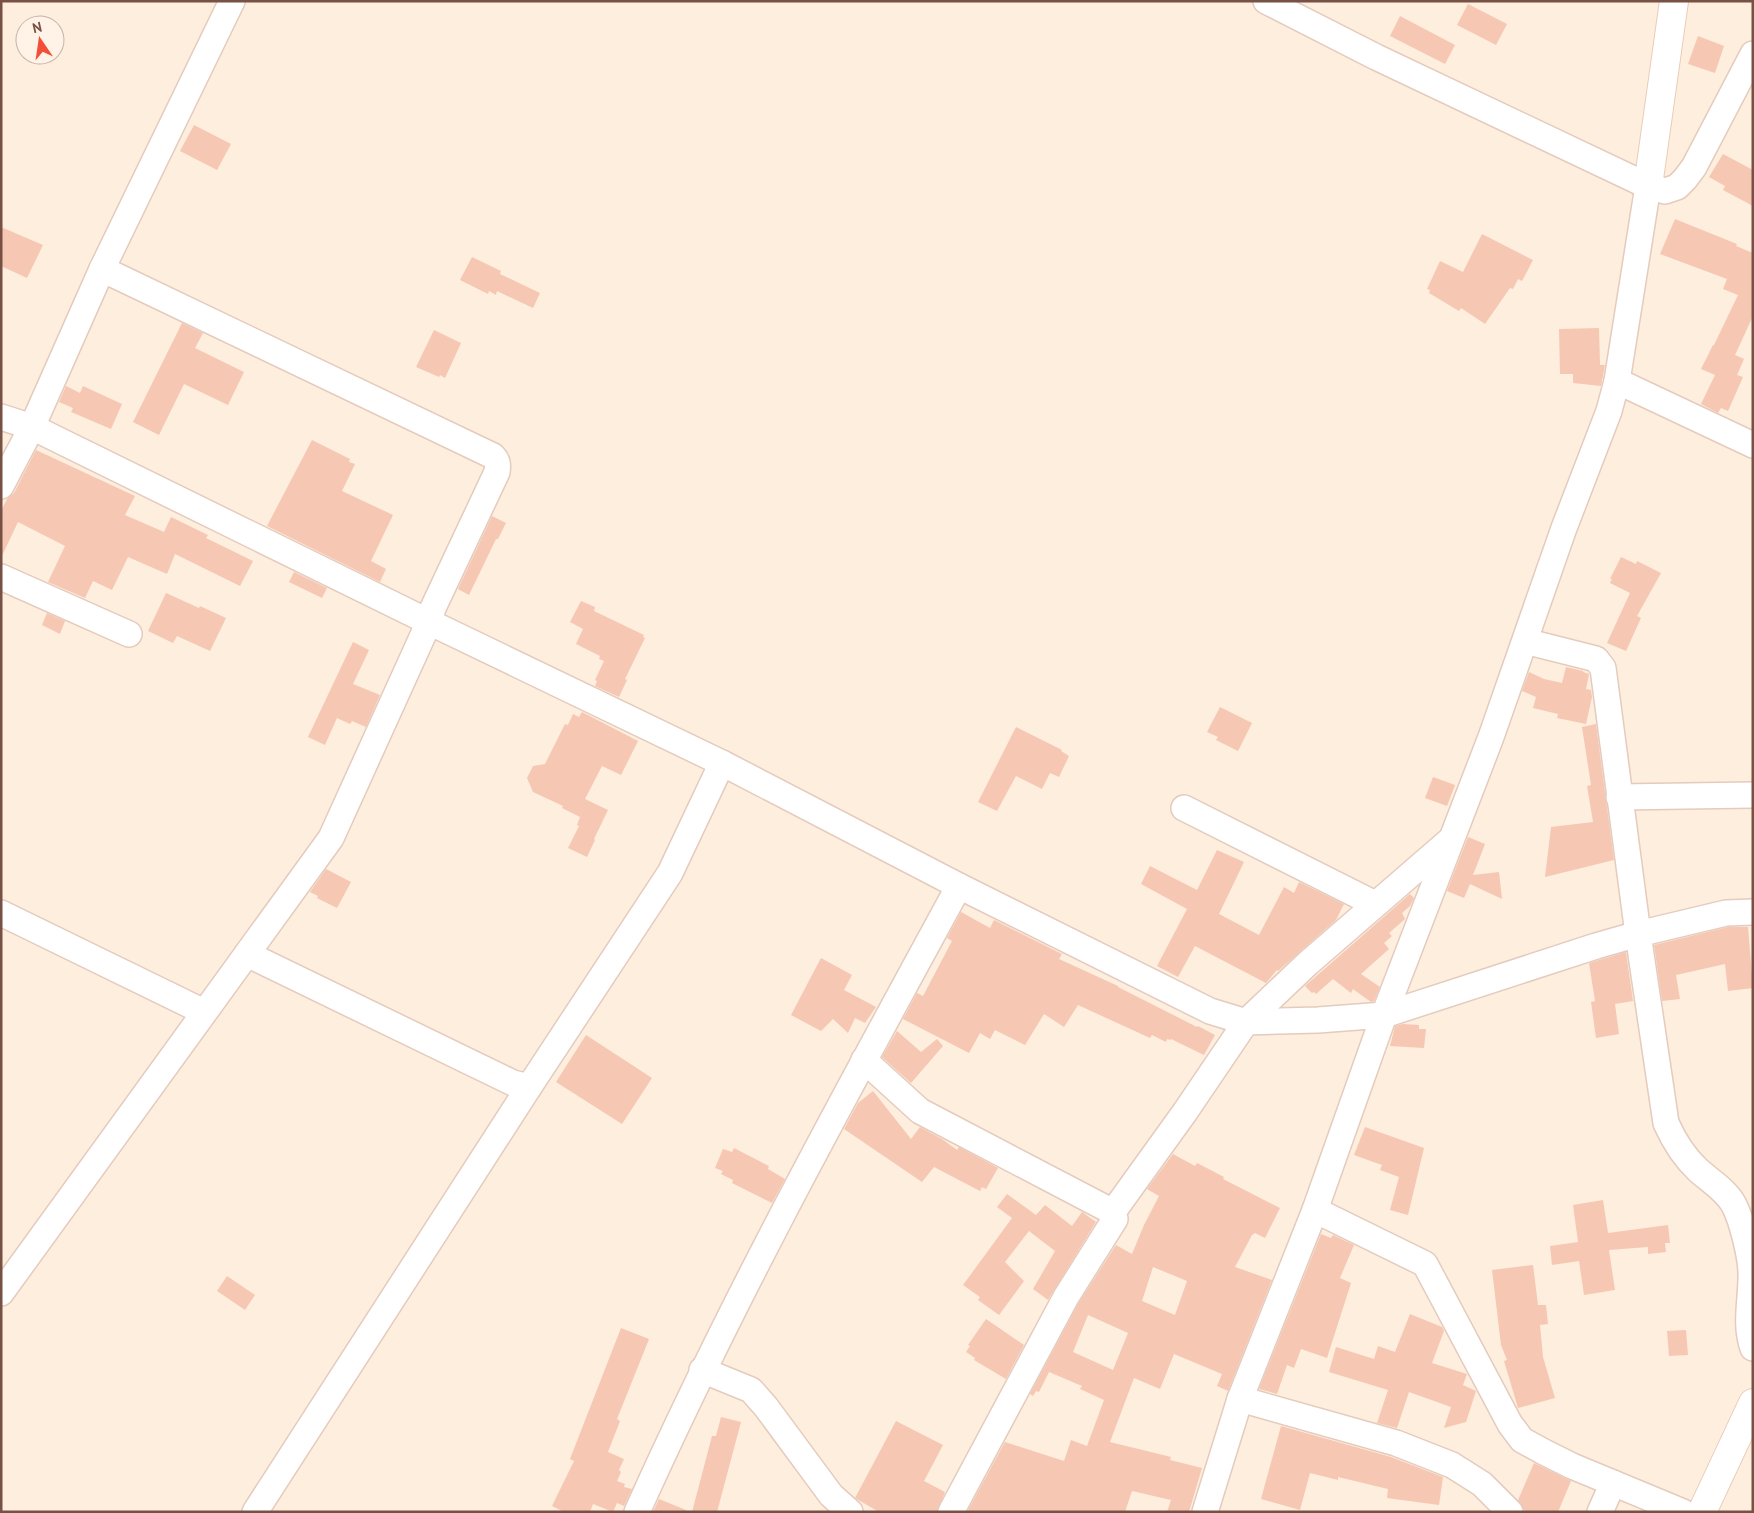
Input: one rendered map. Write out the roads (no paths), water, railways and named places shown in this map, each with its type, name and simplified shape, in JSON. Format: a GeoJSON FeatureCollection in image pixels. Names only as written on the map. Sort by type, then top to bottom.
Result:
{"type":"FeatureCollection","features":[{"type":"Feature","properties":{"kind":"street"},"geometry":{"type":"LineString","coordinates":[[1,486],[32,427],[102,269],[232,1]]}},
{"type":"Feature","properties":{"kind":"street"},"geometry":{"type":"LineString","coordinates":[[1266,1],[1376,57],[1648,186],[1665,191],[1677,187],[1694,167],[1753,54]]}},
{"type":"Feature","properties":{"kind":"street"},"geometry":{"type":"LineString","coordinates":[[1205,1512],[1240,1399],[1315,1210],[1384,1015],[1491,737],[1564,528],[1610,412],[1617,381],[1648,186],[1674,1]]}},
{"type":"Feature","properties":{"kind":"street"},"geometry":{"type":"LineString","coordinates":[[1,1293],[331,838],[429,622],[433,608],[497,472],[498,465],[497,460],[493,456],[102,269]]}},
{"type":"Feature","properties":{"kind":"street"},"geometry":{"type":"LineString","coordinates":[[1617,381],[1753,445]]}},
{"type":"Feature","properties":{"kind":"street"},"geometry":{"type":"LineString","coordinates":[[1,417],[32,427],[429,622],[722,763],[959,886],[1210,1011],[1246,1022],[1318,1020],[1384,1015],[1638,934],[1726,913],[1753,912]]}},
{"type":"Feature","properties":{"kind":"street"},"geometry":{"type":"LineString","coordinates":[[1,577],[129,634]]}},
{"type":"Feature","properties":{"kind":"street"},"geometry":{"type":"LineString","coordinates":[[1525,641],[1596,659],[1603,668],[1619,797],[1666,1123],[1675,1144],[1696,1169],[1720,1189],[1734,1204],[1746,1239],[1751,1270],[1748,1335],[1753,1348]]}},
{"type":"Feature","properties":{"kind":"street"},"geometry":{"type":"LineString","coordinates":[[254,1512],[670,873],[722,763]]}},
{"type":"Feature","properties":{"kind":"street"},"geometry":{"type":"LineString","coordinates":[[1619,797],[1753,795]]}},
{"type":"Feature","properties":{"kind":"street"},"geometry":{"type":"LineString","coordinates":[[1184,808],[1375,904]]}},
{"type":"Feature","properties":{"kind":"street"},"geometry":{"type":"LineString","coordinates":[[1113,1212],[1185,1112],[1246,1022],[1307,964],[1451,839]]}},
{"type":"Feature","properties":{"kind":"street"},"geometry":{"type":"LineString","coordinates":[[637,1512],[702,1370],[864,1060],[959,886]]}},
{"type":"Feature","properties":{"kind":"street"},"geometry":{"type":"LineString","coordinates":[[1,913],[204,1012]]}},
{"type":"Feature","properties":{"kind":"street"},"geometry":{"type":"LineString","coordinates":[[247,954],[513,1083],[529,1087]]}},
{"type":"Feature","properties":{"kind":"street"},"geometry":{"type":"LineString","coordinates":[[864,1060],[920,1111],[1113,1212],[1115,1219],[1066,1297],[951,1512]]}},
{"type":"Feature","properties":{"kind":"street"},"geometry":{"type":"LineString","coordinates":[[1315,1210],[1425,1264],[1510,1424],[1522,1440],[1572,1466],[1683,1512]]}},
{"type":"Feature","properties":{"kind":"street"},"geometry":{"type":"LineString","coordinates":[[702,1370],[750,1390],[766,1407],[831,1495],[850,1512]]}},
{"type":"Feature","properties":{"kind":"street"},"geometry":{"type":"LineString","coordinates":[[1240,1399],[1396,1443],[1452,1465],[1482,1484],[1510,1512]]}},
{"type":"Feature","properties":{"kind":"street"},"geometry":{"type":"LineString","coordinates":[[1702,1512],[1753,1403]]}},
{"type":"Feature","properties":{"kind":"street"},"geometry":{"type":"LineString","coordinates":[[1600,1512],[1612,1483]]}}]}
